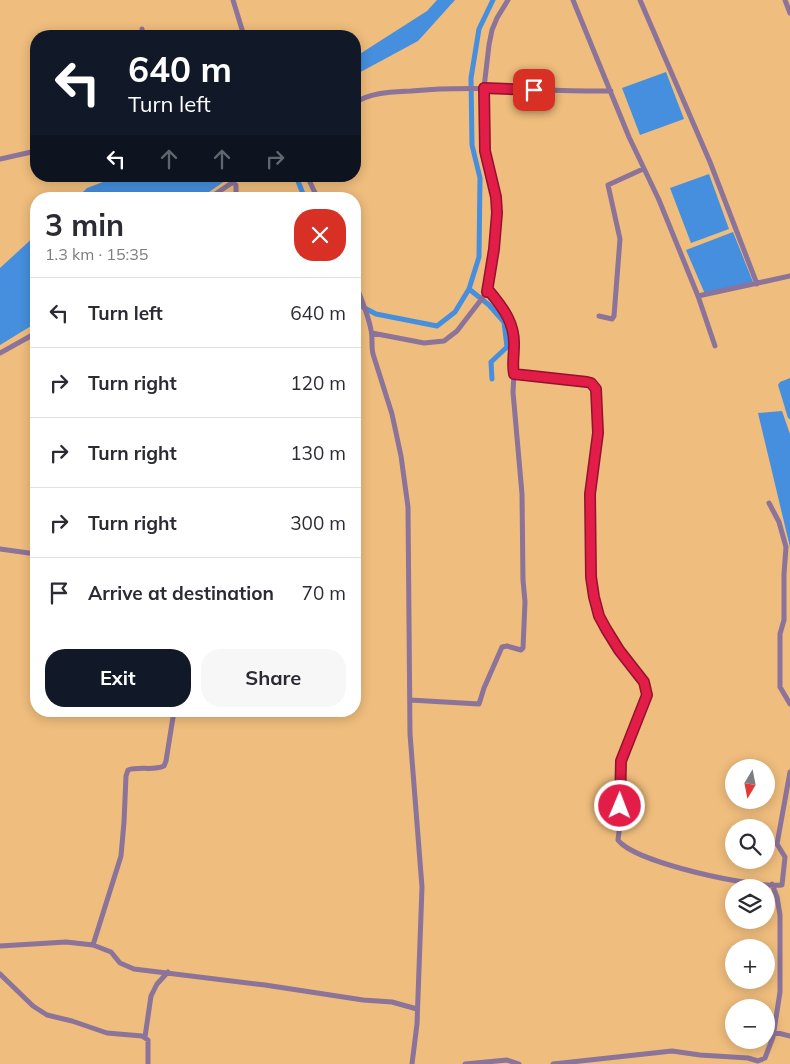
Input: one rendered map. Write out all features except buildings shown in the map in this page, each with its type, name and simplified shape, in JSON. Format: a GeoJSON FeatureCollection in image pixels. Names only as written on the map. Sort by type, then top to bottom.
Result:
{"type":"FeatureCollection","features":[{"type":"Feature","properties":{"kind":"street"},"geometry":{"type":"LineString","coordinates":[[233,0],[242,30]]}},
{"type":"Feature","properties":{"kind":"street"},"geometry":{"type":"LineString","coordinates":[[372,333],[424,343],[444,341],[457,331],[487,292],[494,249],[497,213],[496,197],[485,151],[483,88],[492,30],[508,0]]}},
{"type":"Feature","properties":{"kind":"street"},"geometry":{"type":"LineString","coordinates":[[573,0],[698,296],[715,346]]}},
{"type":"Feature","properties":{"kind":"street"},"geometry":{"type":"LineString","coordinates":[[640,0],[710,162],[756,284]]}},
{"type":"Feature","properties":{"kind":"street"},"geometry":{"type":"LineString","coordinates":[[785,0],[790,13]]}},
{"type":"Feature","properties":{"kind":"street"},"geometry":{"type":"LineString","coordinates":[[361,100],[391,92],[465,88],[611,90]]}},
{"type":"Feature","properties":{"kind":"street"},"geometry":{"type":"LineString","coordinates":[[0,159],[30,152]]}},
{"type":"Feature","properties":{"kind":"street"},"geometry":{"type":"LineString","coordinates":[[599,316],[612,319],[614,316],[620,239],[608,185],[644,169]]}},
{"type":"Feature","properties":{"kind":"street"},"geometry":{"type":"LineString","coordinates":[[218,192],[233,182]]}},
{"type":"Feature","properties":{"kind":"street"},"geometry":{"type":"LineString","coordinates":[[698,296],[790,276]]}},
{"type":"Feature","properties":{"kind":"street"},"geometry":{"type":"LineString","coordinates":[[410,700],[479,704],[502,647],[507,646],[521,650],[523,648],[525,602],[522,494],[513,392],[514,332],[510,320],[496,299],[490,292],[487,292]]}},
{"type":"Feature","properties":{"kind":"street"},"geometry":{"type":"LineString","coordinates":[[361,298],[372,333],[371,346],[373,354],[388,398],[398,440],[408,507],[411,756],[422,887],[417,1024],[412,1064]]}},
{"type":"Feature","properties":{"kind":"street"},"geometry":{"type":"LineString","coordinates":[[0,353],[30,336]]}},
{"type":"Feature","properties":{"kind":"street"},"geometry":{"type":"LineString","coordinates":[[514,374],[587,382],[591,383],[596,389],[598,433],[591,487],[591,577],[599,616],[619,650],[644,682],[647,695],[621,761],[621,816],[618,840],[621,844],[636,852],[682,869],[727,879]]}},
{"type":"Feature","properties":{"kind":"street"},"geometry":{"type":"LineString","coordinates":[[769,503],[779,522],[786,547],[784,620],[780,634],[780,687],[790,704]]}},
{"type":"Feature","properties":{"kind":"street"},"geometry":{"type":"LineString","coordinates":[[0,549],[30,553]]}},
{"type":"Feature","properties":{"kind":"street"},"geometry":{"type":"LineString","coordinates":[[93,945],[121,856],[126,776],[128,770],[134,768],[160,768],[164,766],[173,717]]}},
{"type":"Feature","properties":{"kind":"street"},"geometry":{"type":"LineString","coordinates":[[775,884],[782,885],[784,857],[777,844],[790,772]]}},
{"type":"Feature","properties":{"kind":"street"},"geometry":{"type":"LineString","coordinates":[[775,894],[778,903],[781,946],[780,992],[775,1025]]}},
{"type":"Feature","properties":{"kind":"street"},"geometry":{"type":"LineString","coordinates":[[0,946],[66,942],[93,945],[111,952],[120,963],[134,969],[168,972],[363,1000],[392,1002],[417,1009]]}},
{"type":"Feature","properties":{"kind":"street"},"geometry":{"type":"LineString","coordinates":[[148,1064],[148,1040],[145,1037],[151,996],[157,984],[168,972]]}},
{"type":"Feature","properties":{"kind":"street"},"geometry":{"type":"LineString","coordinates":[[0,974],[33,1006],[47,1015],[107,1033],[135,1034],[145,1037]]}},
{"type":"Feature","properties":{"kind":"street"},"geometry":{"type":"LineString","coordinates":[[775,1032],[790,1036]]}},
{"type":"Feature","properties":{"kind":"street"},"geometry":{"type":"LineString","coordinates":[[553,1064],[672,1051],[753,1062],[765,1058],[768,1049]]}},
{"type":"Feature","properties":{"kind":"street"},"geometry":{"type":"LineString","coordinates":[[465,1064],[507,1060],[519,1064]]}},
{"type":"Feature","properties":{"kind":"water"},"geometry":{"type":"Polygon","coordinates":[[[437,0],[455,0],[418,41],[361,72],[361,53],[427,11],[437,0]]]}},
{"type":"Feature","properties":{"kind":"water"},"geometry":{"type":"Polygon","coordinates":[[[666,72],[684,119],[640,135],[622,88],[666,72]]]}},
{"type":"Feature","properties":{"kind":"water"},"geometry":{"type":"Polygon","coordinates":[[[709,174],[729,229],[691,243],[670,188],[709,174]]]}},
{"type":"Feature","properties":{"kind":"water"},"geometry":{"type":"Polygon","coordinates":[[[103,182],[223,182],[209,192],[83,192],[87,188],[103,182]]]}},
{"type":"Feature","properties":{"kind":"water"},"geometry":{"type":"Polygon","coordinates":[[[733,232],[753,282],[705,294],[686,250],[733,232]]]}},
{"type":"Feature","properties":{"kind":"water"},"geometry":{"type":"Polygon","coordinates":[[[30,240],[30,327],[0,345],[0,268],[30,240]]]}},
{"type":"Feature","properties":{"kind":"water"},"geometry":{"type":"Polygon","coordinates":[[[790,378],[790,419],[788,418],[778,385],[780,382],[790,378]]]}},
{"type":"Feature","properties":{"kind":"water"},"geometry":{"type":"Polygon","coordinates":[[[782,411],[790,434],[790,547],[758,413],[782,411]]]}},
{"type":"Feature","properties":{"kind":"waterway"},"geometry":{"type":"LineString","coordinates":[[361,306],[376,314],[437,326],[455,312],[469,289],[479,257],[480,178],[472,145],[471,78],[479,29],[493,0]]}},
{"type":"Feature","properties":{"kind":"waterway"},"geometry":{"type":"LineString","coordinates":[[298,182],[302,192]]}},
{"type":"Feature","properties":{"kind":"waterway"},"geometry":{"type":"LineString","coordinates":[[469,289],[489,305],[504,322],[507,347],[491,362],[492,379]]}},
{"type":"Feature","properties":{"kind":"route"},"geometry":{"type":"LineString","coordinates":[[534,90],[484,88],[485,151],[496,197],[497,213],[494,249],[487,292],[490,292],[502,306],[514,332],[514,374],[518,376],[587,382],[591,383],[596,389],[598,433],[590,494],[590,564],[594,597],[599,616],[606,629],[619,650],[638,673],[647,689],[647,695],[621,761],[620,806]]}}]}
